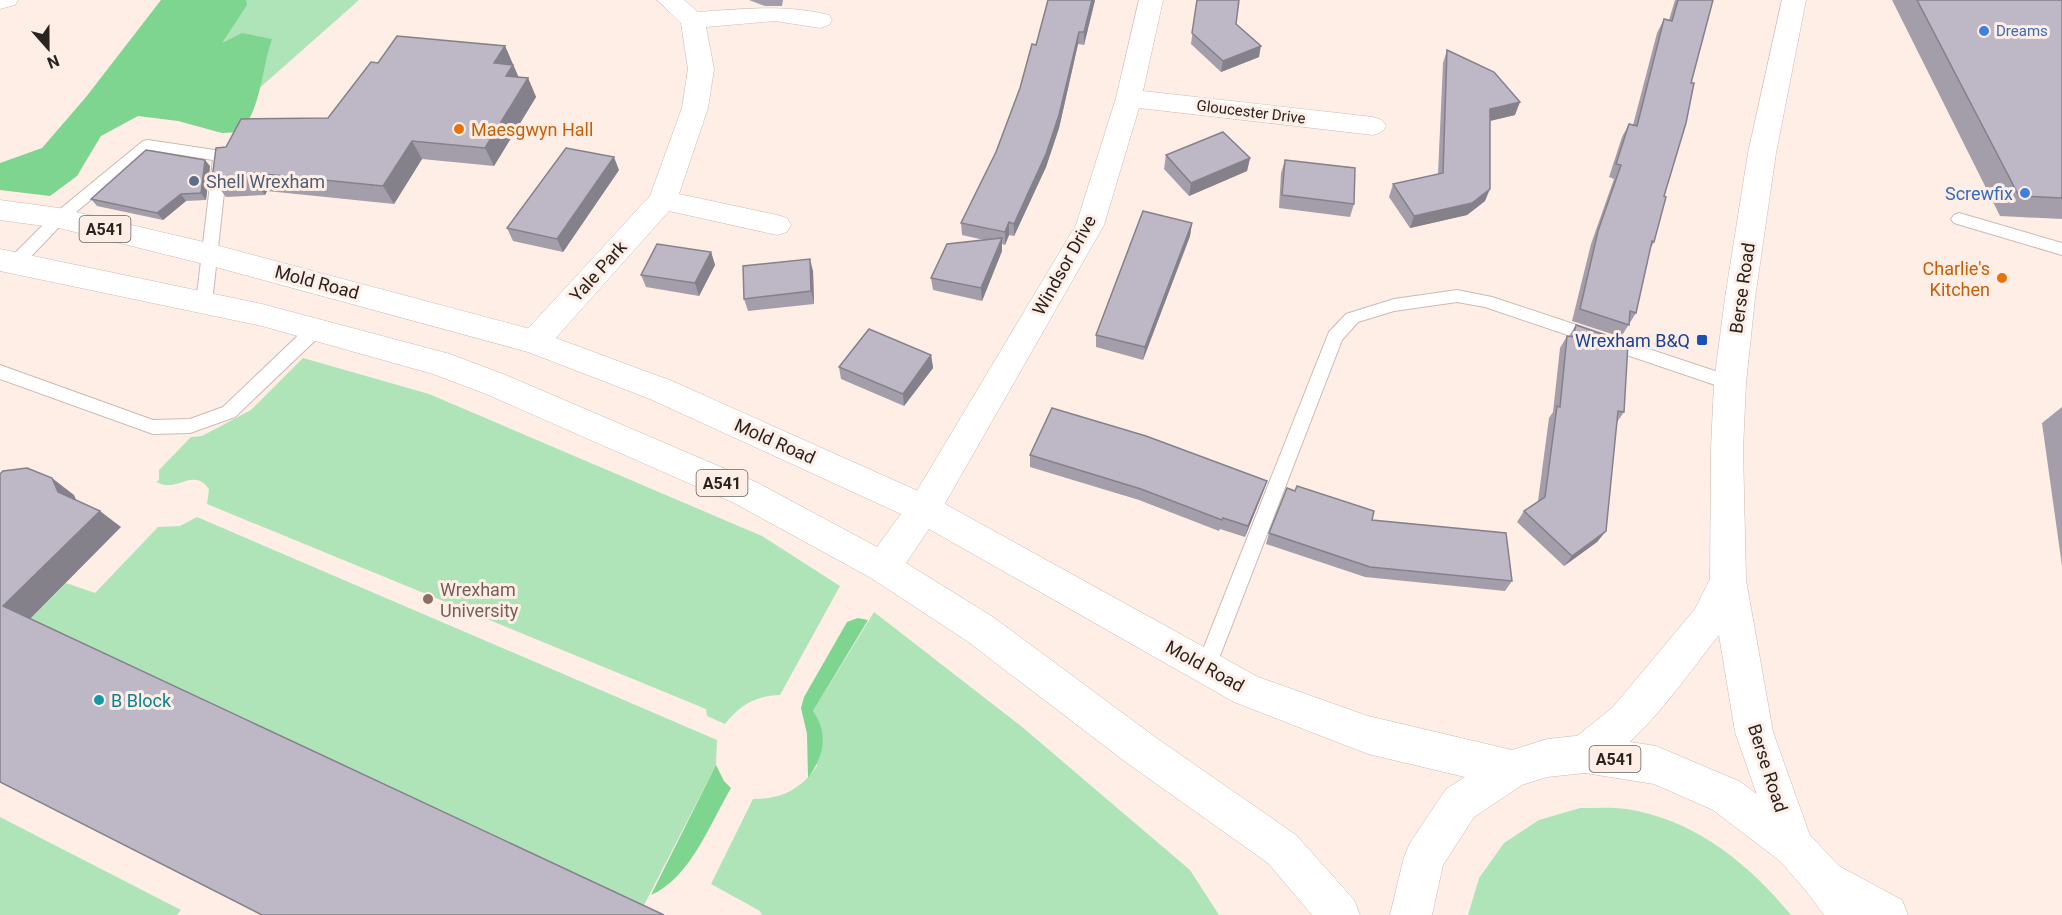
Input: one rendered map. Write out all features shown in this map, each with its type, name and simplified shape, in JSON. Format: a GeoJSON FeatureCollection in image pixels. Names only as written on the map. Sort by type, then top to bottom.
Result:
{"type":"FeatureCollection","features":[{"type":"Feature","properties":{"kind":"main road"},"geometry":{"type":"LineString","coordinates":[[0,2],[6,0]]}},
{"type":"Feature","properties":{"kind":"main road"},"geometry":{"type":"LineString","coordinates":[[669,0],[693,20],[775,14],[820,20]]}},
{"type":"Feature","properties":{"kind":"main road","name":"Windsor Drive"},"geometry":{"type":"LineString","coordinates":[[883,567],[924,509],[1090,225],[1129,98],[1151,0]]}},
{"type":"Feature","properties":{"kind":"main road","name":"Berse Road"},"geometry":{"type":"LineString","coordinates":[[1794,0],[1762,153],[1740,298],[1730,383],[1727,449],[1728,580],[1754,732],[1794,847]]}},
{"type":"Feature","properties":{"kind":"main road","name":"Yale Park"},"geometry":{"type":"LineString","coordinates":[[497,385],[663,200],[697,98],[701,69],[693,20]]}},
{"type":"Feature","properties":{"kind":"main road","name":"Gloucester Drive"},"geometry":{"type":"LineString","coordinates":[[1129,98],[1373,126]]}},
{"type":"Feature","properties":{"kind":"main road"},"geometry":{"type":"LineString","coordinates":[[663,200],[777,225]]}},
{"type":"Feature","properties":{"kind":"main road","name":"Mold Road"},"geometry":{"type":"LineString","coordinates":[[0,210],[59,218],[351,291],[534,342],[661,390],[924,509],[1248,690],[1368,735],[1512,769]]}},
{"type":"Feature","properties":{"kind":"main road","name":"A541"},"geometry":{"type":"LineString","coordinates":[[7,262],[316,329],[439,363],[497,385],[746,493],[883,567],[980,630],[1142,750],[1282,849],[1339,915]]}},
{"type":"Feature","properties":{"kind":"main road"},"geometry":{"type":"LineString","coordinates":[[316,329],[351,291]]}},
{"type":"Feature","properties":{"kind":"main road","name":"Berse Road"},"geometry":{"type":"LineString","coordinates":[[1585,754],[1626,720],[1708,621],[1728,580]]}},
{"type":"Feature","properties":{"kind":"main road","name":"A541"},"geometry":{"type":"LineString","coordinates":[[1411,915],[1424,857],[1460,803],[1512,769],[1547,758],[1585,754],[1656,765],[1727,796],[1794,847],[1822,877],[1849,915]]}},
{"type":"Feature","properties":{"kind":"main road","name":"A541"},"geometry":{"type":"LineString","coordinates":[[1822,877],[1887,915]]}},
{"type":"Feature","properties":{"kind":"lane"},"geometry":{"type":"LineString","coordinates":[[7,262],[148,145],[221,156],[204,303]]}},
{"type":"Feature","properties":{"kind":"lane"},"geometry":{"type":"LineString","coordinates":[[1959,219],[2062,249]]}},
{"type":"Feature","properties":{"kind":"lane"},"geometry":{"type":"LineString","coordinates":[[1206,667],[1335,337],[1352,318],[1394,305],[1457,296],[1486,301],[1730,383]]}},
{"type":"Feature","properties":{"kind":"lane"},"geometry":{"type":"LineString","coordinates":[[0,372],[153,427],[190,426],[229,412],[316,329]]}},
{"type":"Feature","properties":{"kind":"green space"},"geometry":{"type":"Polygon","coordinates":[[[161,0],[246,0],[247,5],[222,43],[242,33],[272,39],[253,111],[241,132],[222,133],[178,121],[138,116],[101,136],[77,176],[50,196],[0,190],[0,163],[42,148],[86,97],[161,0]]]}},
{"type":"Feature","properties":{"kind":"green space"},"geometry":{"type":"Polygon","coordinates":[[[163,0],[359,0],[236,109],[163,0]]]}},
{"type":"Feature","properties":{"kind":"green space"},"geometry":{"type":"Polygon","coordinates":[[[303,358],[429,394],[762,536],[840,586],[780,695],[763,697],[749,703],[725,724],[707,716],[706,709],[207,504],[209,489],[199,480],[189,480],[172,485],[156,482],[159,480],[159,470],[191,437],[202,436],[251,410],[303,358]]]}},
{"type":"Feature","properties":{"kind":"green space"},"geometry":{"type":"Polygon","coordinates":[[[197,517],[717,740],[716,765],[642,909],[28,621],[66,583],[95,593],[158,527],[180,526],[197,517]]]}},
{"type":"Feature","properties":{"kind":"green space"},"geometry":{"type":"Polygon","coordinates":[[[874,612],[1021,726],[1190,870],[1219,915],[762,915],[760,911],[711,884],[753,799],[763,799],[790,792],[817,766],[813,711],[874,612]]]}},
{"type":"Feature","properties":{"kind":"green space"},"geometry":{"type":"Polygon","coordinates":[[[858,618],[868,620],[813,711],[823,737],[821,753],[808,778],[807,734],[801,708],[804,697],[847,622],[858,618]]]}},
{"type":"Feature","properties":{"kind":"green space"},"geometry":{"type":"Polygon","coordinates":[[[716,765],[724,781],[731,788],[688,863],[665,887],[651,895],[716,765]]]}},
{"type":"Feature","properties":{"kind":"green space"},"geometry":{"type":"Polygon","coordinates":[[[1580,808],[1627,809],[1675,823],[1697,834],[1718,847],[1757,878],[1791,915],[1468,915],[1479,878],[1504,843],[1539,820],[1580,808]]]}},
{"type":"Feature","properties":{"kind":"green space"},"geometry":{"type":"Polygon","coordinates":[[[0,817],[181,910],[177,915],[0,915],[0,817]]]}},
{"type":"Feature","properties":{"kind":"building"},"geometry":{"type":"Polygon","coordinates":[[[1048,0],[1092,0],[1084,32],[1079,32],[1059,115],[1046,154],[1014,224],[1009,222],[1005,232],[961,223],[996,152],[1020,88],[1032,44],[1036,45],[1048,0]]]}},
{"type":"Feature","properties":{"kind":"building"},"geometry":{"type":"Polygon","coordinates":[[[1197,0],[1239,0],[1236,24],[1261,46],[1223,61],[1192,33],[1197,0]]]}},
{"type":"Feature","properties":{"kind":"building"},"geometry":{"type":"Polygon","coordinates":[[[1678,0],[1713,0],[1691,83],[1694,83],[1686,123],[1664,196],[1666,197],[1654,242],[1652,241],[1636,313],[1630,311],[1629,325],[1580,309],[1598,231],[1621,165],[1616,164],[1629,124],[1637,126],[1664,19],[1672,21],[1678,0]]]}},
{"type":"Feature","properties":{"kind":"building"},"geometry":{"type":"Polygon","coordinates":[[[1917,0],[2062,0],[2062,198],[2019,196],[1917,0]]]}},
{"type":"Feature","properties":{"kind":"building"},"geometry":{"type":"Polygon","coordinates":[[[397,36],[505,46],[494,63],[513,65],[506,76],[528,78],[485,148],[412,141],[383,186],[254,173],[252,177],[212,179],[216,148],[226,147],[241,119],[328,118],[371,62],[378,63],[397,36]]]}},
{"type":"Feature","properties":{"kind":"building"},"geometry":{"type":"Polygon","coordinates":[[[1447,50],[1494,72],[1520,102],[1490,109],[1490,189],[1472,203],[1414,216],[1393,184],[1443,173],[1447,50]]]}},
{"type":"Feature","properties":{"kind":"building"},"geometry":{"type":"Polygon","coordinates":[[[1223,132],[1250,158],[1191,183],[1166,155],[1223,132]]]}},
{"type":"Feature","properties":{"kind":"building"},"geometry":{"type":"Polygon","coordinates":[[[566,148],[614,157],[557,239],[507,228],[566,148]]]}},
{"type":"Feature","properties":{"kind":"building"},"geometry":{"type":"Polygon","coordinates":[[[146,150],[205,160],[201,193],[181,194],[157,213],[91,199],[146,150]]]}},
{"type":"Feature","properties":{"kind":"building"},"geometry":{"type":"Polygon","coordinates":[[[1285,160],[1355,168],[1354,204],[1282,195],[1285,160]]]}},
{"type":"Feature","properties":{"kind":"building"},"geometry":{"type":"Polygon","coordinates":[[[1143,211],[1192,223],[1145,347],[1096,335],[1143,211]]]}},
{"type":"Feature","properties":{"kind":"building"},"geometry":{"type":"Polygon","coordinates":[[[1002,238],[981,288],[931,278],[947,244],[1002,238]]]}},
{"type":"Feature","properties":{"kind":"building"},"geometry":{"type":"Polygon","coordinates":[[[657,244],[711,252],[695,283],[641,275],[657,244]]]}},
{"type":"Feature","properties":{"kind":"building"},"geometry":{"type":"Polygon","coordinates":[[[810,259],[811,291],[744,299],[743,266],[810,259]]]}},
{"type":"Feature","properties":{"kind":"building"},"geometry":{"type":"Polygon","coordinates":[[[1576,325],[1628,343],[1624,412],[1618,411],[1606,531],[1572,556],[1524,511],[1545,497],[1557,406],[1560,407],[1567,336],[1573,337],[1576,325]]]}},
{"type":"Feature","properties":{"kind":"building"},"geometry":{"type":"Polygon","coordinates":[[[869,329],[931,355],[903,394],[839,367],[869,329]]]}},
{"type":"Feature","properties":{"kind":"building"},"geometry":{"type":"Polygon","coordinates":[[[1052,408],[1146,436],[1267,481],[1248,526],[1223,518],[1222,520],[1141,489],[1030,455],[1052,408]]]}},
{"type":"Feature","properties":{"kind":"building","name":"B Block"},"geometry":{"type":"Polygon","coordinates":[[[27,468],[52,478],[58,492],[100,511],[3,606],[664,915],[262,915],[0,782],[0,474],[3,471],[27,468]]]}},
{"type":"Feature","properties":{"kind":"building"},"geometry":{"type":"Polygon","coordinates":[[[1297,486],[1374,511],[1372,520],[1506,533],[1512,581],[1370,567],[1269,533],[1287,488],[1295,491],[1297,486]]]}},
{"type":"Feature","properties":{"kind":"place","name":"Dreams"},"geometry":{"type":"Point","coordinates":[1984,31]}},
{"type":"Feature","properties":{"kind":"place","name":"Maesgwyn Hall"},"geometry":{"type":"Point","coordinates":[459,129]}},
{"type":"Feature","properties":{"kind":"place","name":"Shell Wrexham"},"geometry":{"type":"Point","coordinates":[194,181]}},
{"type":"Feature","properties":{"kind":"place","name":"Screwfix"},"geometry":{"type":"Point","coordinates":[2025,193]}},
{"type":"Feature","properties":{"kind":"place","name":"Charlie's Kitchen"},"geometry":{"type":"Point","coordinates":[2002,278]}},
{"type":"Feature","properties":{"kind":"place","name":"Wrexham B&Q"},"geometry":{"type":"Point","coordinates":[1702,340]}},
{"type":"Feature","properties":{"kind":"place","name":"Wrexham University"},"geometry":{"type":"Point","coordinates":[428,599]}},
{"type":"Feature","properties":{"kind":"place","name":"B Block"},"geometry":{"type":"Point","coordinates":[99,700]}}]}
